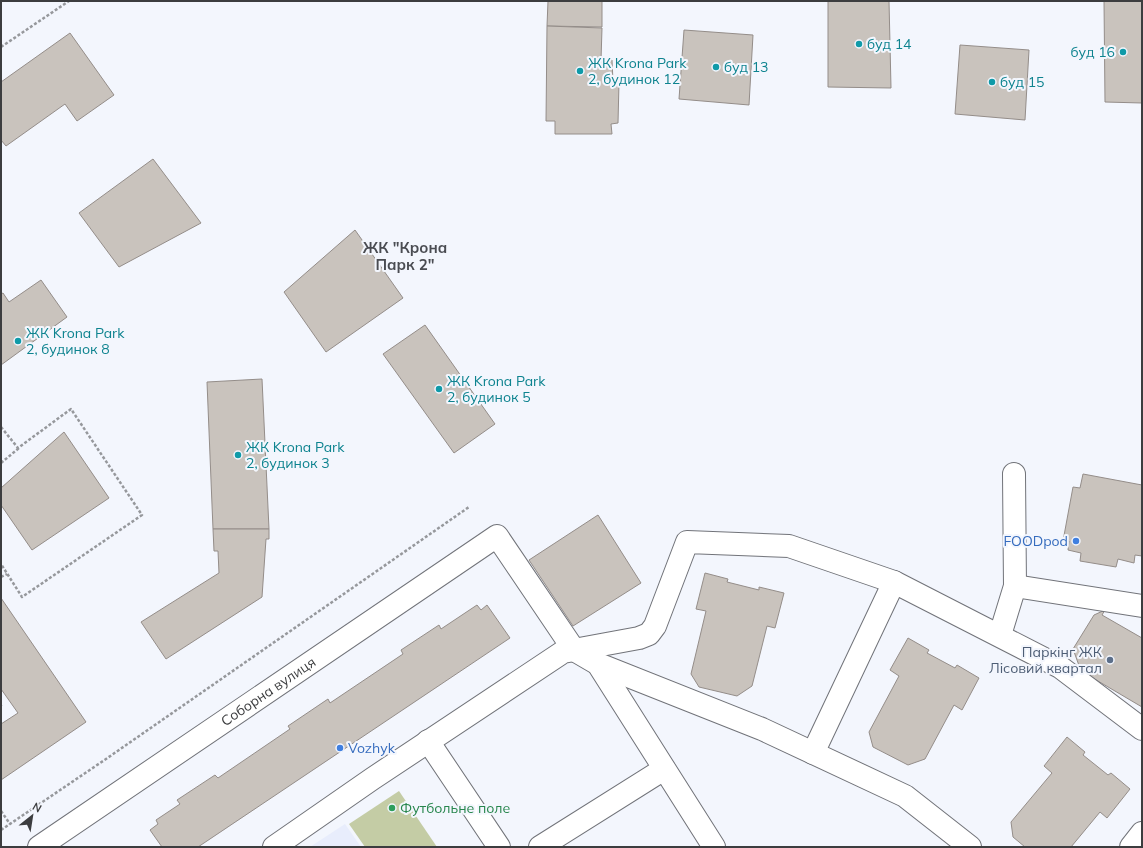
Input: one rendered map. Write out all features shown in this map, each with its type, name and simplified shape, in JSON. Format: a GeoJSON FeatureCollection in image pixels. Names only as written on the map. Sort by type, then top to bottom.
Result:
{"type":"FeatureCollection","features":[{"type":"Feature","properties":{"kind":"street"},"geometry":{"type":"LineString","coordinates":[[1000,635],[1015,586],[1014,474]]}},
{"type":"Feature","properties":{"kind":"street","name":"Соборна вулиця"},"geometry":{"type":"LineString","coordinates":[[38,847],[497,536],[574,650]]}},
{"type":"Feature","properties":{"kind":"street"},"geometry":{"type":"LineString","coordinates":[[274,847],[428,741],[563,652],[639,638],[649,634],[655,626],[687,542],[789,546],[894,582],[1060,667],[1142,729]]}},
{"type":"Feature","properties":{"kind":"street"},"geometry":{"type":"LineString","coordinates":[[813,753],[894,582]]}},
{"type":"Feature","properties":{"kind":"street"},"geometry":{"type":"LineString","coordinates":[[1015,586],[1142,606]]}},
{"type":"Feature","properties":{"kind":"street"},"geometry":{"type":"LineString","coordinates":[[574,650],[598,664],[762,729],[905,796],[970,847]]}},
{"type":"Feature","properties":{"kind":"street"},"geometry":{"type":"LineString","coordinates":[[598,664],[714,847]]}},
{"type":"Feature","properties":{"kind":"street"},"geometry":{"type":"LineString","coordinates":[[428,741],[499,847]]}},
{"type":"Feature","properties":{"kind":"street"},"geometry":{"type":"LineString","coordinates":[[540,847],[664,769]]}},
{"type":"Feature","properties":{"kind":"street"},"geometry":{"type":"LineString","coordinates":[[1131,847],[1142,833]]}},
{"type":"Feature","properties":{"kind":"path"},"geometry":{"type":"LineString","coordinates":[[1,47],[69,1]]}},
{"type":"Feature","properties":{"kind":"path"},"geometry":{"type":"LineString","coordinates":[[1,464],[20,447],[71,409],[142,515],[22,597],[1,564]]}},
{"type":"Feature","properties":{"kind":"path"},"geometry":{"type":"LineString","coordinates":[[1,426],[18,448],[20,447]]}},
{"type":"Feature","properties":{"kind":"path"},"geometry":{"type":"LineString","coordinates":[[1,830],[106,759],[469,506]]}},
{"type":"Feature","properties":{"kind":"path"},"geometry":{"type":"LineString","coordinates":[[1,577],[7,574]]}},
{"type":"Feature","properties":{"kind":"path"},"geometry":{"type":"LineString","coordinates":[[1,811],[10,824]]}},
{"type":"Feature","properties":{"kind":"shaded area"},"geometry":{"type":"Polygon","coordinates":[[[345,824],[361,847],[310,847],[345,824]]]}},
{"type":"Feature","properties":{"kind":"green space","name":"Футбольне поле"},"geometry":{"type":"Polygon","coordinates":[[[399,791],[437,847],[365,847],[349,824],[399,791]]]}},
{"type":"Feature","properties":{"kind":"building","name":"ЖК Krona Park 2, будинок 12"},"geometry":{"type":"Polygon","coordinates":[[[548,1],[602,1],[602,27],[547,26],[548,1]]]}},
{"type":"Feature","properties":{"kind":"building","name":"буд 14"},"geometry":{"type":"Polygon","coordinates":[[[828,1],[889,1],[891,88],[828,87],[828,1]]]}},
{"type":"Feature","properties":{"kind":"building","name":"буд 16"},"geometry":{"type":"Polygon","coordinates":[[[1104,1],[1142,1],[1142,103],[1105,102],[1104,1]]]}},
{"type":"Feature","properties":{"kind":"building","name":"ЖК Krona Park 2, будинок 12"},"geometry":{"type":"Polygon","coordinates":[[[547,26],[602,28],[601,60],[612,60],[613,82],[619,82],[618,123],[611,124],[612,134],[555,134],[555,121],[546,121],[547,26]]]}},
{"type":"Feature","properties":{"kind":"building","name":"буд 13"},"geometry":{"type":"Polygon","coordinates":[[[684,30],[753,35],[749,105],[679,99],[684,30]]]}},
{"type":"Feature","properties":{"kind":"building"},"geometry":{"type":"Polygon","coordinates":[[[70,33],[114,95],[77,121],[65,104],[6,146],[1,140],[1,82],[70,33]]]}},
{"type":"Feature","properties":{"kind":"building","name":"буд 15"},"geometry":{"type":"Polygon","coordinates":[[[960,45],[1029,50],[1025,120],[955,114],[960,45]]]}},
{"type":"Feature","properties":{"kind":"building"},"geometry":{"type":"Polygon","coordinates":[[[153,159],[201,223],[119,267],[79,213],[153,159]]]}},
{"type":"Feature","properties":{"kind":"building"},"geometry":{"type":"Polygon","coordinates":[[[355,230],[403,298],[326,352],[284,292],[355,230]]]}},
{"type":"Feature","properties":{"kind":"building","name":"ЖК Krona Park 2, будинок 8"},"geometry":{"type":"Polygon","coordinates":[[[41,280],[67,317],[1,365],[1,294],[3,293],[9,302],[41,280]]]}},
{"type":"Feature","properties":{"kind":"building","name":"ЖК Krona Park 2, будинок 5"},"geometry":{"type":"Polygon","coordinates":[[[425,325],[495,424],[454,453],[383,354],[425,325]]]}},
{"type":"Feature","properties":{"kind":"building","name":"ЖК Krona Park 2, будинок 3"},"geometry":{"type":"Polygon","coordinates":[[[262,379],[269,529],[213,529],[207,382],[262,379]]]}},
{"type":"Feature","properties":{"kind":"building"},"geometry":{"type":"Polygon","coordinates":[[[64,432],[109,498],[32,550],[1,505],[1,488],[64,432]]]}},
{"type":"Feature","properties":{"kind":"building"},"geometry":{"type":"Polygon","coordinates":[[[1083,474],[1142,485],[1142,556],[1135,555],[1134,563],[1118,559],[1116,567],[1080,561],[1081,553],[1068,550],[1069,541],[1063,541],[1073,487],[1080,488],[1083,474]]]}},
{"type":"Feature","properties":{"kind":"building"},"geometry":{"type":"Polygon","coordinates":[[[598,515],[641,583],[573,626],[529,560],[598,515]]]}},
{"type":"Feature","properties":{"kind":"building"},"geometry":{"type":"Polygon","coordinates":[[[213,529],[269,529],[269,539],[266,539],[262,597],[166,659],[141,622],[219,573],[218,551],[214,551],[213,529]]]}},
{"type":"Feature","properties":{"kind":"building"},"geometry":{"type":"Polygon","coordinates":[[[705,573],[728,579],[727,582],[759,590],[759,587],[784,593],[775,628],[767,626],[752,686],[737,696],[699,687],[691,674],[706,611],[696,609],[705,573]]]}},
{"type":"Feature","properties":{"kind":"building"},"geometry":{"type":"Polygon","coordinates":[[[1,598],[86,722],[1,780],[1,724],[18,713],[1,689],[1,598]]]}},
{"type":"Feature","properties":{"kind":"building"},"geometry":{"type":"Polygon","coordinates":[[[477,605],[481,610],[487,605],[510,638],[198,847],[162,847],[150,830],[158,824],[156,820],[180,804],[177,800],[215,775],[218,778],[290,729],[288,726],[328,699],[330,703],[403,654],[401,650],[439,625],[441,629],[477,605]]]}},
{"type":"Feature","properties":{"kind":"building","name":"Паркінг ЖК Лісовий квартал"},"geometry":{"type":"Polygon","coordinates":[[[1105,610],[1102,615],[1142,638],[1142,707],[1081,671],[1073,649],[1094,615],[1105,610]]]}},
{"type":"Feature","properties":{"kind":"building"},"geometry":{"type":"Polygon","coordinates":[[[908,638],[929,650],[927,653],[955,668],[957,665],[979,678],[962,710],[954,705],[925,759],[908,765],[873,747],[869,732],[899,676],[890,670],[908,638]]]}},
{"type":"Feature","properties":{"kind":"building"},"geometry":{"type":"Polygon","coordinates":[[[1067,737],[1085,752],[1083,755],[1108,775],[1111,773],[1130,789],[1107,818],[1100,812],[1071,847],[1025,847],[1013,837],[1011,822],[1052,773],[1044,766],[1067,737]]]}},
{"type":"Feature","properties":{"kind":"place","name":"буд 14"},"geometry":{"type":"Point","coordinates":[859,44]}},
{"type":"Feature","properties":{"kind":"place","name":"буд 16"},"geometry":{"type":"Point","coordinates":[1123,52]}},
{"type":"Feature","properties":{"kind":"place","name":"буд 13"},"geometry":{"type":"Point","coordinates":[716,67]}},
{"type":"Feature","properties":{"kind":"place","name":"ЖК Krona Park 2, будинок 12"},"geometry":{"type":"Point","coordinates":[580,71]}},
{"type":"Feature","properties":{"kind":"place","name":"буд 15"},"geometry":{"type":"Point","coordinates":[992,82]}},
{"type":"Feature","properties":{"kind":"place","name":"ЖК Krona Park 2, будинок 8"},"geometry":{"type":"Point","coordinates":[18,341]}},
{"type":"Feature","properties":{"kind":"place","name":"ЖК Krona Park 2, будинок 5"},"geometry":{"type":"Point","coordinates":[439,389]}},
{"type":"Feature","properties":{"kind":"place","name":"ЖК Krona Park 2, будинок 3"},"geometry":{"type":"Point","coordinates":[238,455]}},
{"type":"Feature","properties":{"kind":"place","name":"FOODpod"},"geometry":{"type":"Point","coordinates":[1076,541]}},
{"type":"Feature","properties":{"kind":"place","name":"Паркінг ЖК Лісовий квартал"},"geometry":{"type":"Point","coordinates":[1110,660]}},
{"type":"Feature","properties":{"kind":"place","name":"Vozhyk"},"geometry":{"type":"Point","coordinates":[340,748]}},
{"type":"Feature","properties":{"kind":"place","name":"Футбольне поле"},"geometry":{"type":"Point","coordinates":[392,808]}},
{"type":"Feature","properties":{"kind":"district","name":"ЖК \"Крона Парк 2\""},"geometry":{"type":"Point","coordinates":[405,256]}}]}
